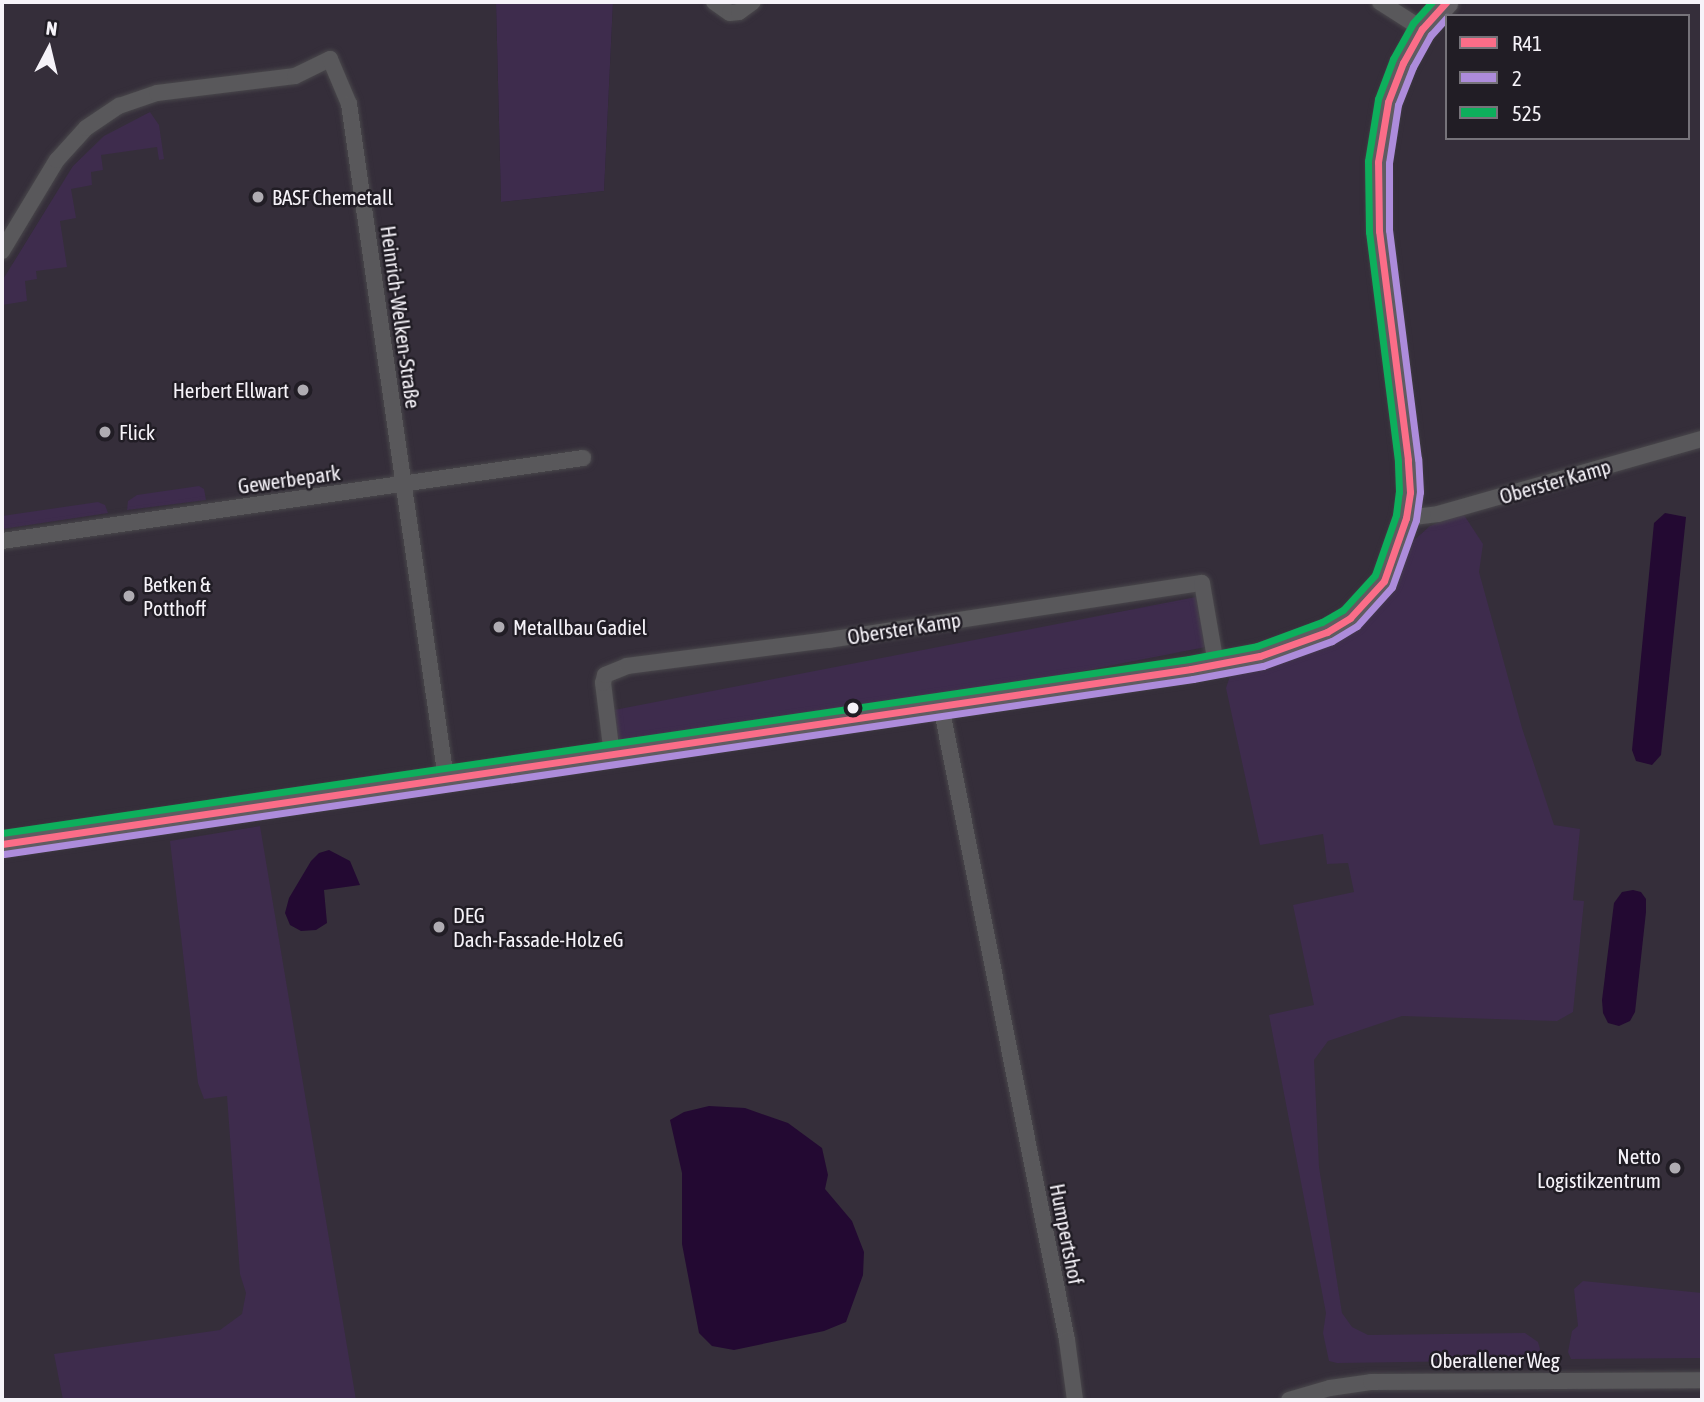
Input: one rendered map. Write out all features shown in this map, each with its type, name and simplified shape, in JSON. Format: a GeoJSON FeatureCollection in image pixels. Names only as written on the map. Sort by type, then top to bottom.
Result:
{"type":"FeatureCollection","features":[{"type":"Feature","properties":{"kind":"main road"},"geometry":{"type":"LineString","coordinates":[[2,844],[1216,664],[1260,656],[1327,632],[1350,618],[1384,581],[1406,518],[1409,492],[1408,460],[1379,230],[1378,162],[1388,102],[1403,63],[1422,29],[1446,2]]}},
{"type":"Feature","properties":{"kind":"street"},"geometry":{"type":"LineString","coordinates":[[714,2],[730,13],[739,12],[753,2]]}},
{"type":"Feature","properties":{"kind":"street"},"geometry":{"type":"LineString","coordinates":[[1380,2],[1422,29]]}},
{"type":"Feature","properties":{"kind":"street","name":"Heinrich-Welken-Straße"},"geometry":{"type":"LineString","coordinates":[[2,251],[57,160],[86,128],[119,106],[168,91],[295,76],[330,59],[349,104],[446,779]]}},
{"type":"Feature","properties":{"kind":"street","name":"Oberster Kamp"},"geometry":{"type":"LineString","coordinates":[[1406,518],[1438,514],[1702,439]]}},
{"type":"Feature","properties":{"kind":"street","name":"Gewerbepark"},"geometry":{"type":"LineString","coordinates":[[2,541],[583,458]]}},
{"type":"Feature","properties":{"kind":"street","name":"Oberster Kamp"},"geometry":{"type":"LineString","coordinates":[[612,755],[603,683],[605,675],[628,666],[828,640],[1202,583],[1216,664]]}},
{"type":"Feature","properties":{"kind":"street","name":"Humpertshof"},"geometry":{"type":"LineString","coordinates":[[941,706],[1063,1321],[1075,1400]]}},
{"type":"Feature","properties":{"kind":"street","name":"Oberallener Weg"},"geometry":{"type":"LineString","coordinates":[[1289,1400],[1330,1388],[1371,1382],[1702,1380]]}},
{"type":"Feature","properties":{"kind":"shaded area"},"geometry":{"type":"Polygon","coordinates":[[[2,2],[496,2],[501,202],[604,191],[613,2],[1702,2],[1702,1400],[2,1400],[2,2]]]}},
{"type":"Feature","properties":{"kind":"shaded area"},"geometry":{"type":"Polygon","coordinates":[[[496,2],[613,2],[604,191],[501,202],[496,2]]]}},
{"type":"Feature","properties":{"kind":"shaded area"},"geometry":{"type":"Polygon","coordinates":[[[150,112],[159,125],[164,159],[159,160],[157,147],[101,155],[103,170],[91,172],[92,185],[71,189],[76,218],[60,221],[67,267],[36,271],[37,279],[25,281],[27,301],[2,305],[2,281],[73,166],[104,136],[150,112]]]}},
{"type":"Feature","properties":{"kind":"shaded area"},"geometry":{"type":"Polygon","coordinates":[[[199,486],[204,489],[206,500],[127,510],[128,501],[137,495],[199,486]]]}},
{"type":"Feature","properties":{"kind":"shaded area"},"geometry":{"type":"Polygon","coordinates":[[[98,502],[105,505],[108,513],[2,529],[2,516],[98,502]]]}},
{"type":"Feature","properties":{"kind":"shaded area"},"geometry":{"type":"Polygon","coordinates":[[[1462,512],[1483,544],[1479,572],[1522,728],[1554,825],[1580,829],[1573,900],[1584,901],[1573,1012],[1557,1021],[1402,1016],[1328,1041],[1314,1060],[1319,1167],[1342,1313],[1352,1327],[1368,1335],[1525,1333],[1538,1342],[1540,1349],[1537,1360],[1337,1363],[1329,1361],[1323,1333],[1326,1313],[1269,1015],[1314,1005],[1293,905],[1354,892],[1348,863],[1327,864],[1323,834],[1260,845],[1226,688],[1231,673],[1304,652],[1345,634],[1390,592],[1412,542],[1430,526],[1462,512]]]}},
{"type":"Feature","properties":{"kind":"shaded area"},"geometry":{"type":"Polygon","coordinates":[[[1665,513],[1686,517],[1661,755],[1652,765],[1636,761],[1632,750],[1654,523],[1665,513]]]}},
{"type":"Feature","properties":{"kind":"shaded area"},"geometry":{"type":"Polygon","coordinates":[[[1196,597],[1206,647],[623,760],[613,710],[1196,597]]]}},
{"type":"Feature","properties":{"kind":"shaded area"},"geometry":{"type":"Polygon","coordinates":[[[260,826],[356,1400],[63,1400],[54,1354],[220,1330],[242,1314],[246,1293],[240,1274],[227,1096],[204,1099],[198,1083],[170,841],[260,826]]]}},
{"type":"Feature","properties":{"kind":"shaded area"},"geometry":{"type":"Polygon","coordinates":[[[329,850],[350,861],[360,885],[324,890],[327,923],[316,930],[301,931],[290,925],[285,913],[289,898],[311,861],[319,853],[329,850]]]}},
{"type":"Feature","properties":{"kind":"shaded area"},"geometry":{"type":"Polygon","coordinates":[[[1622,892],[1641,892],[1646,899],[1646,912],[1635,1012],[1630,1021],[1619,1026],[1608,1023],[1603,1013],[1602,1000],[1614,903],[1622,892]]]}},
{"type":"Feature","properties":{"kind":"shaded area"},"geometry":{"type":"Polygon","coordinates":[[[709,1106],[745,1108],[788,1123],[822,1148],[828,1175],[825,1189],[852,1221],[864,1252],[863,1275],[846,1322],[824,1331],[734,1350],[712,1346],[699,1333],[682,1244],[682,1173],[670,1120],[684,1112],[709,1106]]]}},
{"type":"Feature","properties":{"kind":"shaded area"},"geometry":{"type":"Polygon","coordinates":[[[1583,1281],[1702,1293],[1702,1358],[1571,1359],[1568,1352],[1572,1331],[1578,1326],[1574,1289],[1583,1281]]]}},
{"type":"Feature","properties":{"kind":"transit line","name":"525"},"geometry":{"type":"LineString","coordinates":[[2,833],[1189,659],[1257,646],[1322,622],[1343,610],[1375,575],[1396,515],[1399,492],[1398,461],[1369,232],[1368,161],[1378,99],[1393,59],[1413,23],[1432,2]]}},
{"type":"Feature","properties":{"kind":"transit line","name":"R41"},"geometry":{"type":"LineString","coordinates":[[2,844],[1191,669],[1260,656],[1327,632],[1350,618],[1384,581],[1406,518],[1410,492],[1408,460],[1379,231],[1378,162],[1388,102],[1403,63],[1422,29],[1446,2]]}},
{"type":"Feature","properties":{"kind":"transit line","name":"2"},"geometry":{"type":"LineString","coordinates":[[4,854],[1193,679],[1263,666],[1332,641],[1357,626],[1392,587],[1416,520],[1420,492],[1418,459],[1389,230],[1389,163],[1398,105],[1413,67],[1431,35],[1445,19]]}},
{"type":"Feature","properties":{"kind":"place","name":"BASF Chemetall"},"geometry":{"type":"Point","coordinates":[258,197]}},
{"type":"Feature","properties":{"kind":"place","name":"Herbert Ellwart"},"geometry":{"type":"Point","coordinates":[303,390]}},
{"type":"Feature","properties":{"kind":"place","name":"Flick"},"geometry":{"type":"Point","coordinates":[105,432]}},
{"type":"Feature","properties":{"kind":"place","name":"Betken & Potthoff"},"geometry":{"type":"Point","coordinates":[129,596]}},
{"type":"Feature","properties":{"kind":"place","name":"Metallbau Gadiel"},"geometry":{"type":"Point","coordinates":[499,627]}},
{"type":"Feature","properties":{"kind":"place","name":"DEG Dach-Fassade-Holz eG"},"geometry":{"type":"Point","coordinates":[439,927]}},
{"type":"Feature","properties":{"kind":"place","name":"Netto Logistikzentrum"},"geometry":{"type":"Point","coordinates":[1675,1168]}}]}
